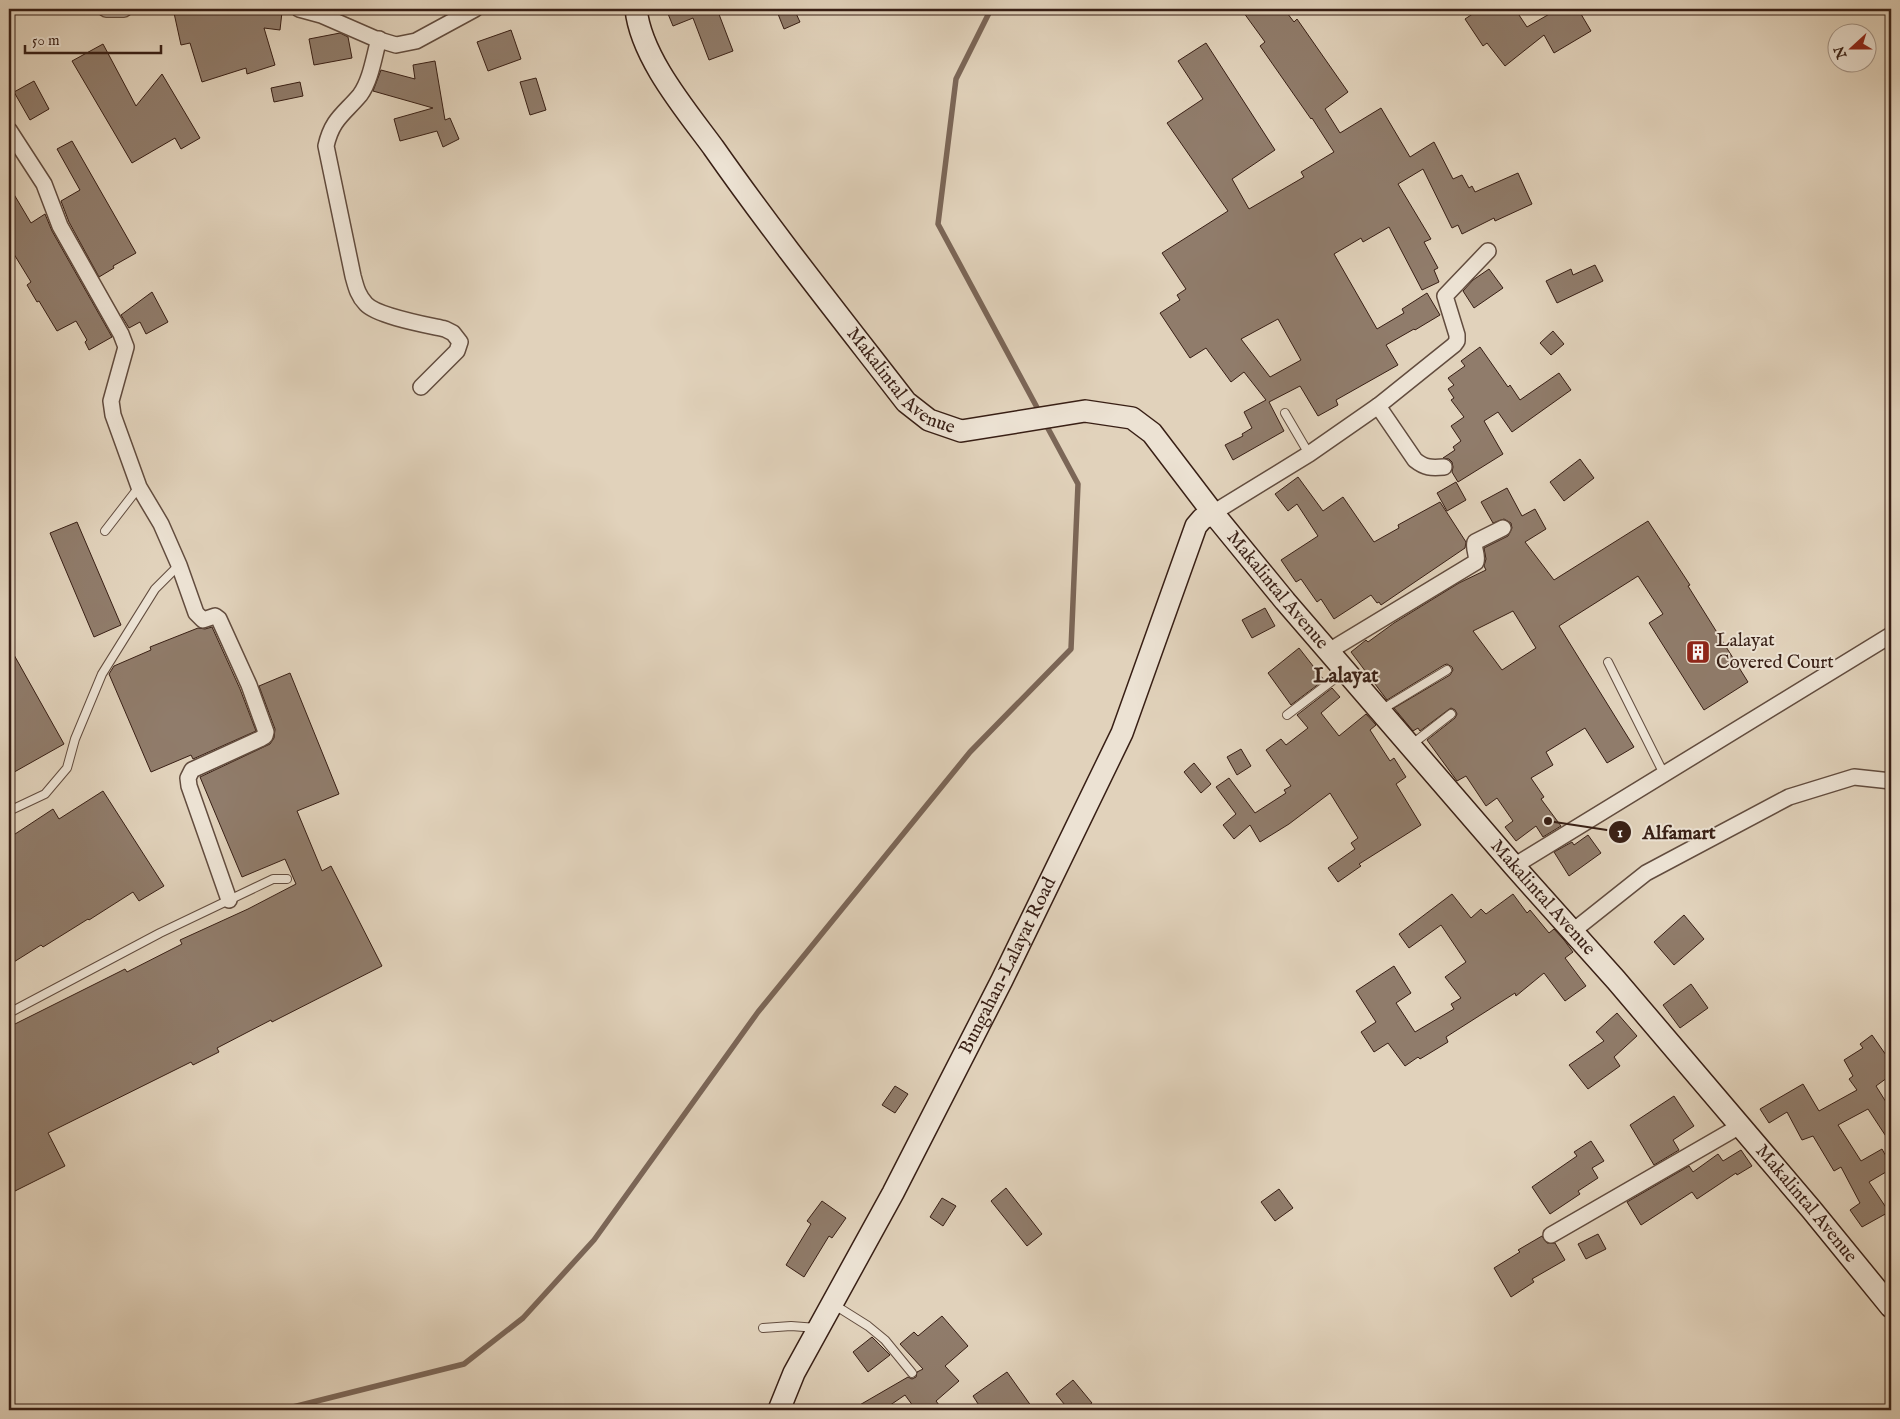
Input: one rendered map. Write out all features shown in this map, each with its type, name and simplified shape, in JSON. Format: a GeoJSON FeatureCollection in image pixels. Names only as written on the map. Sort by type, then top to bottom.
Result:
{"type":"FeatureCollection","features":[{"type":"Feature","properties":{"kind":"main road","name":"Makalintal Avenue"},"geometry":{"type":"LineString","coordinates":[[636,9],[648,50],[666,82],[756,209],[906,402],[929,420],[961,431],[1085,412],[1132,418],[1152,433],[1213,512],[1329,651],[1811,1208],[1891,1307]]}},
{"type":"Feature","properties":{"kind":"main road","name":"Bungahan-Lalayat Road"},"geometry":{"type":"LineString","coordinates":[[779,1410],[794,1373],[892,1193],[1002,980],[1122,733],[1196,526],[1202,519],[1213,512]]}},
{"type":"Feature","properties":{"kind":"street"},"geometry":{"type":"LineString","coordinates":[[106,9],[124,9]]}},
{"type":"Feature","properties":{"kind":"street"},"geometry":{"type":"LineString","coordinates":[[299,9],[321,15],[396,45],[416,41],[475,9]]}},
{"type":"Feature","properties":{"kind":"street"},"geometry":{"type":"LineString","coordinates":[[378,39],[366,84],[360,94],[341,113],[329,132],[326,146],[358,294],[368,306],[378,311],[453,333],[460,342],[457,351],[421,387]]}},
{"type":"Feature","properties":{"kind":"street"},"geometry":{"type":"LineString","coordinates":[[9,130],[44,184],[60,226],[121,334],[126,347],[111,401],[112,415],[139,487],[161,524],[179,566],[196,614],[203,620],[215,616],[219,619],[249,685],[266,732],[265,736],[260,739],[192,770],[188,778],[189,786],[230,900]]}},
{"type":"Feature","properties":{"kind":"street"},"geometry":{"type":"LineString","coordinates":[[1213,512],[1309,454],[1378,406],[1454,346],[1457,336],[1445,296],[1488,251]]}},
{"type":"Feature","properties":{"kind":"street"},"geometry":{"type":"LineString","coordinates":[[1378,406],[1415,460],[1424,467],[1444,467]]}},
{"type":"Feature","properties":{"kind":"street"},"geometry":{"type":"LineString","coordinates":[[1329,651],[1476,562],[1475,542],[1503,528]]}},
{"type":"Feature","properties":{"kind":"street"},"geometry":{"type":"LineString","coordinates":[[1514,866],[1891,635]]}},
{"type":"Feature","properties":{"kind":"street"},"geometry":{"type":"LineString","coordinates":[[1573,931],[1646,873],[1789,797],[1854,777],[1891,781]]}},
{"type":"Feature","properties":{"kind":"street"},"geometry":{"type":"LineString","coordinates":[[1552,1235],[1740,1126]]}},
{"type":"Feature","properties":{"kind":"lane"},"geometry":{"type":"LineString","coordinates":[[1285,413],[1309,454]]}},
{"type":"Feature","properties":{"kind":"lane"},"geometry":{"type":"LineString","coordinates":[[105,531],[139,487]]}},
{"type":"Feature","properties":{"kind":"lane"},"geometry":{"type":"LineString","coordinates":[[9,811],[45,794],[67,768],[75,739],[102,674],[155,589],[179,566]]}},
{"type":"Feature","properties":{"kind":"lane"},"geometry":{"type":"LineString","coordinates":[[1608,662],[1664,774]]}},
{"type":"Feature","properties":{"kind":"lane"},"geometry":{"type":"LineString","coordinates":[[1287,715],[1346,670]]}},
{"type":"Feature","properties":{"kind":"lane"},"geometry":{"type":"LineString","coordinates":[[1381,710],[1448,670]]}},
{"type":"Feature","properties":{"kind":"lane"},"geometry":{"type":"LineString","coordinates":[[1411,745],[1451,714]]}},
{"type":"Feature","properties":{"kind":"lane"},"geometry":{"type":"LineString","coordinates":[[9,1013],[160,934],[273,879],[287,879]]}},
{"type":"Feature","properties":{"kind":"lane"},"geometry":{"type":"LineString","coordinates":[[832,1303],[868,1326],[885,1340],[912,1373]]}},
{"type":"Feature","properties":{"kind":"lane"},"geometry":{"type":"LineString","coordinates":[[763,1328],[791,1326],[819,1328]]}},
{"type":"Feature","properties":{"kind":"building"},"geometry":{"type":"Polygon","coordinates":[[[195,9],[257,9],[282,12],[280,30],[264,28],[275,65],[247,74],[246,68],[202,82],[190,43],[181,45],[174,13],[195,9]]]}},
{"type":"Feature","properties":{"kind":"building"},"geometry":{"type":"Polygon","coordinates":[[[666,9],[717,9],[733,51],[709,60],[693,18],[673,26],[666,9]]]}},
{"type":"Feature","properties":{"kind":"building"},"geometry":{"type":"Polygon","coordinates":[[[776,9],[794,9],[800,22],[784,29],[776,9]]]}},
{"type":"Feature","properties":{"kind":"building"},"geometry":{"type":"Polygon","coordinates":[[[1241,9],[1284,9],[1294,22],[1297,19],[1348,92],[1325,109],[1340,133],[1381,108],[1410,157],[1434,142],[1453,179],[1462,175],[1469,188],[1472,186],[1475,192],[1518,173],[1532,204],[1495,221],[1494,218],[1462,234],[1458,225],[1452,228],[1423,169],[1398,184],[1431,239],[1424,242],[1438,268],[1434,270],[1439,282],[1422,290],[1389,227],[1363,242],[1361,238],[1334,254],[1377,329],[1404,313],[1402,309],[1427,293],[1440,315],[1386,345],[1398,365],[1336,400],[1338,405],[1318,416],[1300,386],[1269,402],[1284,431],[1233,460],[1225,445],[1243,436],[1242,434],[1252,428],[1244,412],[1266,400],[1244,372],[1231,382],[1206,348],[1190,358],[1160,313],[1180,300],[1177,295],[1186,289],[1162,253],[1228,211],[1167,123],[1203,99],[1178,61],[1206,43],[1275,150],[1232,179],[1249,209],[1304,177],[1301,172],[1334,152],[1260,46],[1265,42],[1241,9]],[[1278,319],[1241,339],[1270,377],[1301,360],[1278,319]]]}},
{"type":"Feature","properties":{"kind":"building"},"geometry":{"type":"Polygon","coordinates":[[[1480,9],[1515,9],[1527,27],[1558,9],[1578,9],[1591,31],[1554,53],[1544,35],[1505,66],[1487,43],[1483,46],[1465,19],[1480,9]]]}},
{"type":"Feature","properties":{"kind":"building"},"geometry":{"type":"Polygon","coordinates":[[[511,30],[521,59],[488,71],[477,42],[511,30]]]}},
{"type":"Feature","properties":{"kind":"building"},"geometry":{"type":"Polygon","coordinates":[[[340,33],[348,37],[352,58],[314,65],[309,39],[340,33]]]}},
{"type":"Feature","properties":{"kind":"building"},"geometry":{"type":"Polygon","coordinates":[[[103,44],[136,106],[162,74],[200,138],[181,149],[175,138],[132,163],[72,61],[103,44]]]}},
{"type":"Feature","properties":{"kind":"building"},"geometry":{"type":"Polygon","coordinates":[[[435,61],[445,120],[450,118],[459,139],[443,147],[437,131],[400,141],[394,119],[433,108],[373,91],[381,70],[415,79],[413,65],[435,61]]]}},
{"type":"Feature","properties":{"kind":"building"},"geometry":{"type":"Polygon","coordinates":[[[536,78],[546,110],[530,115],[520,82],[536,78]]]}},
{"type":"Feature","properties":{"kind":"building"},"geometry":{"type":"Polygon","coordinates":[[[34,81],[49,109],[30,120],[14,92],[34,81]]]}},
{"type":"Feature","properties":{"kind":"building"},"geometry":{"type":"Polygon","coordinates":[[[300,82],[303,96],[274,102],[271,88],[300,82]]]}},
{"type":"Feature","properties":{"kind":"building"},"geometry":{"type":"Polygon","coordinates":[[[72,141],[136,253],[113,266],[114,268],[99,277],[69,222],[61,201],[80,190],[57,149],[72,141]]]}},
{"type":"Feature","properties":{"kind":"building"},"geometry":{"type":"Polygon","coordinates":[[[9,186],[31,223],[45,214],[52,231],[112,337],[89,350],[85,342],[87,340],[76,321],[57,331],[39,301],[37,302],[27,285],[31,282],[9,246],[9,186]]]}},
{"type":"Feature","properties":{"kind":"building"},"geometry":{"type":"Polygon","coordinates":[[[1595,265],[1603,281],[1557,303],[1546,281],[1571,269],[1573,275],[1595,265]]]}},
{"type":"Feature","properties":{"kind":"building"},"geometry":{"type":"Polygon","coordinates":[[[1489,269],[1503,288],[1474,308],[1463,291],[1473,280],[1489,269]]]}},
{"type":"Feature","properties":{"kind":"building"},"geometry":{"type":"Polygon","coordinates":[[[152,292],[168,322],[146,334],[140,322],[129,328],[121,315],[152,292]]]}},
{"type":"Feature","properties":{"kind":"building"},"geometry":{"type":"Polygon","coordinates":[[[1553,331],[1564,344],[1551,355],[1540,343],[1553,331]]]}},
{"type":"Feature","properties":{"kind":"building"},"geometry":{"type":"Polygon","coordinates":[[[1480,347],[1508,387],[1510,385],[1520,400],[1559,373],[1571,390],[1512,432],[1498,412],[1484,421],[1503,454],[1458,482],[1452,472],[1452,462],[1449,459],[1443,458],[1455,450],[1453,447],[1461,441],[1451,426],[1464,417],[1451,400],[1454,398],[1448,389],[1454,385],[1448,378],[1465,366],[1461,361],[1480,347]]]}},
{"type":"Feature","properties":{"kind":"building"},"geometry":{"type":"Polygon","coordinates":[[[1580,459],[1594,478],[1564,501],[1550,482],[1580,459]]]}},
{"type":"Feature","properties":{"kind":"building"},"geometry":{"type":"Polygon","coordinates":[[[1298,477],[1323,511],[1343,497],[1374,542],[1399,528],[1398,525],[1440,502],[1466,542],[1465,548],[1381,605],[1371,595],[1334,619],[1321,599],[1317,602],[1301,579],[1296,582],[1281,560],[1318,536],[1297,504],[1288,511],[1275,494],[1298,477]]]}},
{"type":"Feature","properties":{"kind":"building"},"geometry":{"type":"Polygon","coordinates":[[[1456,482],[1466,500],[1447,511],[1437,493],[1456,482]]]}},
{"type":"Feature","properties":{"kind":"building"},"geometry":{"type":"Polygon","coordinates":[[[1507,488],[1522,516],[1535,509],[1546,529],[1525,542],[1554,580],[1648,521],[1690,585],[1688,586],[1748,682],[1704,710],[1649,623],[1663,614],[1638,576],[1559,626],[1634,747],[1607,763],[1585,728],[1546,752],[1553,765],[1531,778],[1544,797],[1541,799],[1561,826],[1543,837],[1536,826],[1516,841],[1505,827],[1513,821],[1497,798],[1486,806],[1466,776],[1457,781],[1427,740],[1455,718],[1457,714],[1455,710],[1451,708],[1420,731],[1418,728],[1413,731],[1394,708],[1450,675],[1453,670],[1452,667],[1447,664],[1444,665],[1387,700],[1351,652],[1366,640],[1368,642],[1394,623],[1459,583],[1486,570],[1484,566],[1486,559],[1484,548],[1508,536],[1512,528],[1511,523],[1504,519],[1493,523],[1481,502],[1507,488]],[[1513,611],[1473,631],[1502,670],[1536,648],[1513,611]]]}},
{"type":"Feature","properties":{"kind":"building"},"geometry":{"type":"Polygon","coordinates":[[[77,522],[121,625],[94,637],[50,533],[77,522]]]}},
{"type":"Feature","properties":{"kind":"building"},"geometry":{"type":"Polygon","coordinates":[[[1265,608],[1275,626],[1252,638],[1242,620],[1265,608]]]}},
{"type":"Feature","properties":{"kind":"building"},"geometry":{"type":"Polygon","coordinates":[[[212,627],[240,689],[256,731],[193,759],[191,755],[151,772],[109,674],[114,666],[151,650],[150,647],[198,628],[212,627]]]}},
{"type":"Feature","properties":{"kind":"building"},"geometry":{"type":"Polygon","coordinates":[[[9,646],[64,744],[9,775],[9,646]]]}},
{"type":"Feature","properties":{"kind":"building"},"geometry":{"type":"Polygon","coordinates":[[[1299,648],[1324,680],[1291,705],[1268,673],[1299,648]]]}},
{"type":"Feature","properties":{"kind":"building"},"geometry":{"type":"Polygon","coordinates":[[[290,673],[339,794],[297,811],[322,871],[331,866],[382,966],[217,1048],[219,1052],[193,1065],[191,1062],[48,1133],[65,1166],[9,1194],[9,1027],[125,969],[127,972],[182,944],[180,940],[248,909],[296,884],[285,859],[242,877],[200,777],[270,744],[274,738],[275,729],[259,686],[290,673]]]}},
{"type":"Feature","properties":{"kind":"building"},"geometry":{"type":"Polygon","coordinates":[[[1332,688],[1340,697],[1321,713],[1339,736],[1366,714],[1376,725],[1370,730],[1390,761],[1394,758],[1406,777],[1396,784],[1421,825],[1359,864],[1361,866],[1338,882],[1328,868],[1355,849],[1351,843],[1358,838],[1330,793],[1289,824],[1260,842],[1250,825],[1234,839],[1223,825],[1236,814],[1216,787],[1229,778],[1255,813],[1286,793],[1284,790],[1291,786],[1266,750],[1281,739],[1286,745],[1308,728],[1297,715],[1332,688]]]}},
{"type":"Feature","properties":{"kind":"building"},"geometry":{"type":"Polygon","coordinates":[[[1241,749],[1251,766],[1237,775],[1227,757],[1241,749]]]}},
{"type":"Feature","properties":{"kind":"building"},"geometry":{"type":"Polygon","coordinates":[[[1194,763],[1211,784],[1201,793],[1184,772],[1194,763]]]}},
{"type":"Feature","properties":{"kind":"building"},"geometry":{"type":"Polygon","coordinates":[[[103,791],[164,886],[139,901],[133,892],[89,920],[43,947],[41,945],[9,965],[9,838],[53,809],[59,819],[103,791]]]}},
{"type":"Feature","properties":{"kind":"building"},"geometry":{"type":"Polygon","coordinates":[[[1588,835],[1601,853],[1569,876],[1554,852],[1572,842],[1574,845],[1588,835]]]}},
{"type":"Feature","properties":{"kind":"building"},"geometry":{"type":"Polygon","coordinates":[[[1452,894],[1471,918],[1481,909],[1486,914],[1513,894],[1527,913],[1530,910],[1549,933],[1554,929],[1564,940],[1573,952],[1565,958],[1586,986],[1565,1001],[1544,973],[1516,996],[1515,993],[1446,1037],[1448,1042],[1420,1059],[1418,1057],[1405,1066],[1388,1043],[1374,1052],[1361,1032],[1376,1022],[1356,991],[1394,966],[1411,993],[1396,1003],[1415,1032],[1454,1009],[1451,1004],[1461,998],[1445,977],[1466,962],[1441,925],[1409,948],[1399,934],[1452,894]]]}},
{"type":"Feature","properties":{"kind":"building"},"geometry":{"type":"Polygon","coordinates":[[[1684,915],[1704,939],[1674,965],[1654,942],[1684,915]]]}},
{"type":"Feature","properties":{"kind":"building"},"geometry":{"type":"Polygon","coordinates":[[[1691,984],[1708,1008],[1680,1028],[1663,1005],[1691,984]]]}},
{"type":"Feature","properties":{"kind":"building"},"geometry":{"type":"Polygon","coordinates":[[[1617,1013],[1637,1036],[1614,1057],[1620,1066],[1588,1089],[1569,1065],[1604,1041],[1596,1032],[1617,1013]]]}},
{"type":"Feature","properties":{"kind":"building"},"geometry":{"type":"Polygon","coordinates":[[[1872,1035],[1886,1055],[1891,1051],[1891,1075],[1876,1086],[1891,1110],[1891,1144],[1868,1109],[1838,1125],[1861,1161],[1882,1149],[1891,1165],[1891,1169],[1869,1182],[1889,1212],[1862,1227],[1850,1210],[1860,1203],[1841,1167],[1834,1171],[1813,1136],[1802,1140],[1787,1112],[1769,1123],[1760,1109],[1803,1084],[1819,1111],[1857,1090],[1849,1079],[1853,1076],[1844,1060],[1863,1048],[1860,1044],[1872,1035]]]}},
{"type":"Feature","properties":{"kind":"building"},"geometry":{"type":"Polygon","coordinates":[[[895,1086],[908,1094],[895,1113],[882,1105],[895,1086]]]}},
{"type":"Feature","properties":{"kind":"building"},"geometry":{"type":"Polygon","coordinates":[[[1674,1096],[1694,1126],[1673,1140],[1679,1150],[1654,1165],[1630,1125],[1674,1096]]]}},
{"type":"Feature","properties":{"kind":"building"},"geometry":{"type":"Polygon","coordinates":[[[1591,1141],[1604,1161],[1592,1168],[1598,1178],[1578,1191],[1580,1194],[1550,1214],[1532,1187],[1577,1156],[1574,1152],[1591,1141]]]}},
{"type":"Feature","properties":{"kind":"building"},"geometry":{"type":"Polygon","coordinates":[[[1741,1150],[1752,1166],[1737,1175],[1736,1173],[1697,1199],[1692,1192],[1641,1225],[1627,1202],[1689,1166],[1693,1172],[1718,1154],[1723,1161],[1741,1150]]]}},
{"type":"Feature","properties":{"kind":"building"},"geometry":{"type":"Polygon","coordinates":[[[1006,1188],[1042,1234],[1027,1246],[991,1201],[1006,1188]]]}},
{"type":"Feature","properties":{"kind":"building"},"geometry":{"type":"Polygon","coordinates":[[[1279,1189],[1293,1208],[1275,1221],[1261,1202],[1279,1189]]]}},
{"type":"Feature","properties":{"kind":"building"},"geometry":{"type":"Polygon","coordinates":[[[942,1198],[956,1206],[943,1226],[930,1217],[942,1198]]]}},
{"type":"Feature","properties":{"kind":"building"},"geometry":{"type":"Polygon","coordinates":[[[822,1201],[846,1218],[832,1238],[829,1236],[804,1277],[786,1265],[811,1224],[807,1221],[822,1201]]]}},
{"type":"Feature","properties":{"kind":"building"},"geometry":{"type":"Polygon","coordinates":[[[1598,1234],[1606,1249],[1586,1259],[1578,1244],[1598,1234]]]}},
{"type":"Feature","properties":{"kind":"building"},"geometry":{"type":"Polygon","coordinates":[[[1542,1236],[1547,1243],[1555,1243],[1565,1260],[1532,1279],[1534,1282],[1511,1297],[1494,1268],[1520,1252],[1518,1250],[1542,1236]]]}},
{"type":"Feature","properties":{"kind":"building"},"geometry":{"type":"Polygon","coordinates":[[[942,1316],[968,1346],[945,1366],[959,1381],[936,1401],[943,1410],[916,1410],[905,1395],[883,1410],[851,1410],[908,1377],[912,1379],[916,1377],[917,1372],[923,1369],[900,1344],[914,1332],[918,1336],[942,1316]]]}},
{"type":"Feature","properties":{"kind":"building"},"geometry":{"type":"Polygon","coordinates":[[[872,1337],[890,1355],[868,1372],[853,1352],[872,1337]]]}},
{"type":"Feature","properties":{"kind":"building"},"geometry":{"type":"Polygon","coordinates":[[[1007,1372],[1034,1410],[982,1410],[973,1396],[1007,1372]]]}},
{"type":"Feature","properties":{"kind":"building"},"geometry":{"type":"Polygon","coordinates":[[[1073,1380],[1092,1403],[1083,1410],[1069,1410],[1056,1394],[1073,1380]]]}},
{"type":"Feature","properties":{"kind":"waterway"},"geometry":{"type":"LineString","coordinates":[[991,9],[956,79],[938,224],[1040,413]]}},
{"type":"Feature","properties":{"kind":"waterway"},"geometry":{"type":"LineString","coordinates":[[289,1408],[464,1364],[523,1318],[594,1240],[758,1012],[970,752],[1071,649],[1078,484],[1044,421]]}},
{"type":"Feature","properties":{"kind":"place","name":"Lalayat Covered Court"},"geometry":{"type":"Point","coordinates":[1698,652]}},
{"type":"Feature","properties":{"kind":"place","name":"Alfamart"},"geometry":{"type":"Point","coordinates":[1548,821]}},
{"type":"Feature","properties":{"kind":"district","name":"Lalayat"},"geometry":{"type":"Point","coordinates":[1346,676]}}]}
